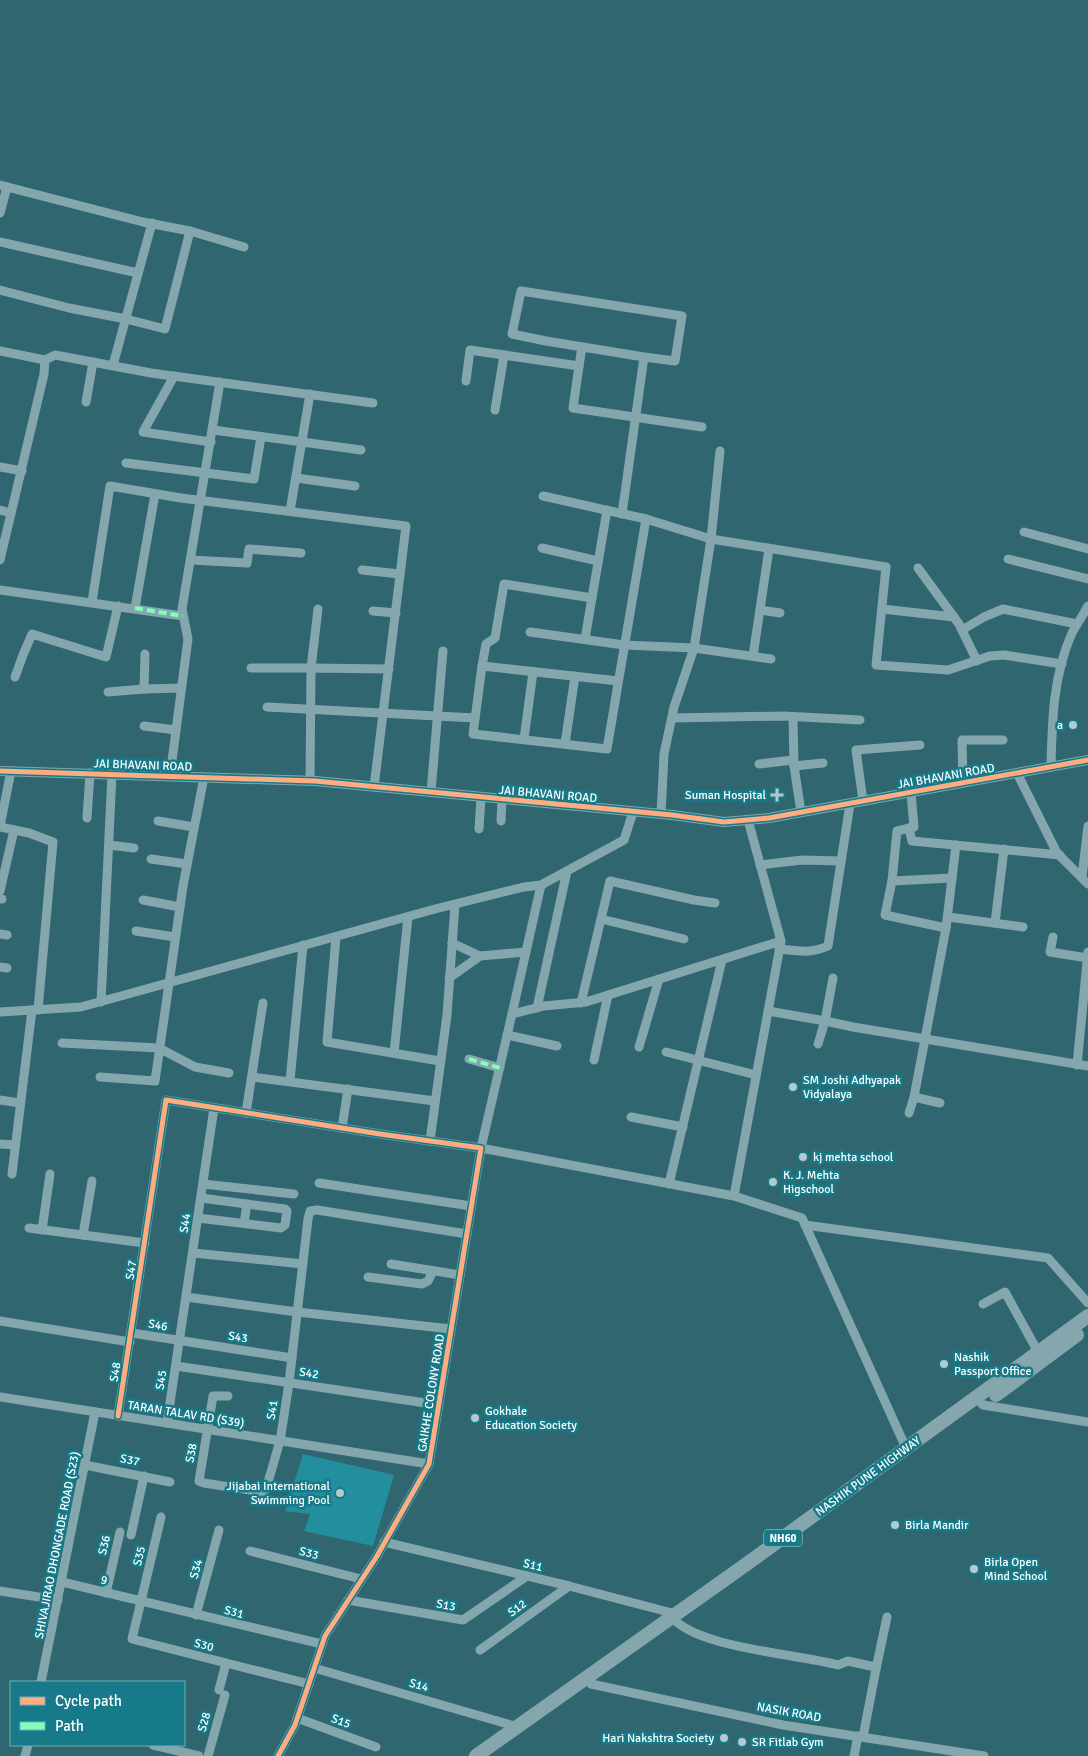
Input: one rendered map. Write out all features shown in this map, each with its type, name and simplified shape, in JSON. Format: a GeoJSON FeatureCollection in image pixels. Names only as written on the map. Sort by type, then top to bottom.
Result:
{"type":"FeatureCollection","features":[{"type":"Feature","properties":{"kind":"highway","name":"NASHIK PUNE HIGHWAY"},"geometry":{"type":"LineString","coordinates":[[476,1756],[852,1497],[980,1401],[1038,1352],[1088,1316]]}},
{"type":"Feature","properties":{"kind":"highway","name":"NASHIK PUNE HIGHWAY"},"geometry":{"type":"LineString","coordinates":[[491,1756],[591,1684],[675,1618],[906,1448],[1088,1328]]}},
{"type":"Feature","properties":{"kind":"street"},"geometry":{"type":"LineString","coordinates":[[0,213],[4,186],[152,223],[190,230],[244,247]]}},
{"type":"Feature","properties":{"kind":"street"},"geometry":{"type":"LineString","coordinates":[[113,365],[152,223]]}},
{"type":"Feature","properties":{"kind":"street"},"geometry":{"type":"LineString","coordinates":[[0,290],[165,329],[190,230]]}},
{"type":"Feature","properties":{"kind":"street"},"geometry":{"type":"LineString","coordinates":[[0,242],[138,273]]}},
{"type":"Feature","properties":{"kind":"street"},"geometry":{"type":"LineString","coordinates":[[521,291],[682,316],[675,361],[644,357],[512,334],[521,291]]}},
{"type":"Feature","properties":{"kind":"street"},"geometry":{"type":"LineString","coordinates":[[582,347],[573,408],[702,427]]}},
{"type":"Feature","properties":{"kind":"street"},"geometry":{"type":"LineString","coordinates":[[466,381],[470,350],[579,366]]}},
{"type":"Feature","properties":{"kind":"street"},"geometry":{"type":"LineString","coordinates":[[0,351],[45,360],[55,355],[174,376],[373,403]]}},
{"type":"Feature","properties":{"kind":"street"},"geometry":{"type":"LineString","coordinates":[[495,410],[504,355]]}},
{"type":"Feature","properties":{"kind":"street"},"geometry":{"type":"LineString","coordinates":[[622,514],[644,357]]}},
{"type":"Feature","properties":{"kind":"street"},"geometry":{"type":"LineString","coordinates":[[0,560],[44,374],[45,360]]}},
{"type":"Feature","properties":{"kind":"street"},"geometry":{"type":"LineString","coordinates":[[86,402],[93,362]]}},
{"type":"Feature","properties":{"kind":"street"},"geometry":{"type":"LineString","coordinates":[[174,376],[143,432],[211,442]]}},
{"type":"Feature","properties":{"kind":"street"},"geometry":{"type":"LineString","coordinates":[[170,776],[188,639],[182,609],[220,382]]}},
{"type":"Feature","properties":{"kind":"street"},"geometry":{"type":"LineString","coordinates":[[290,511],[310,394]]}},
{"type":"Feature","properties":{"kind":"street"},"geometry":{"type":"LineString","coordinates":[[213,430],[361,450]]}},
{"type":"Feature","properties":{"kind":"street"},"geometry":{"type":"LineString","coordinates":[[126,463],[254,479],[261,437]]}},
{"type":"Feature","properties":{"kind":"street"},"geometry":{"type":"LineString","coordinates":[[660,814],[664,754],[672,718],[694,648],[710,539],[720,451]]}},
{"type":"Feature","properties":{"kind":"street"},"geometry":{"type":"LineString","coordinates":[[0,467],[22,471]]}},
{"type":"Feature","properties":{"kind":"street"},"geometry":{"type":"LineString","coordinates":[[296,478],[354,486]]}},
{"type":"Feature","properties":{"kind":"street"},"geometry":{"type":"LineString","coordinates":[[92,602],[110,486],[155,494],[406,526],[374,787]]}},
{"type":"Feature","properties":{"kind":"street"},"geometry":{"type":"LineString","coordinates":[[135,608],[155,494]]}},
{"type":"Feature","properties":{"kind":"street"},"geometry":{"type":"LineString","coordinates":[[543,496],[646,519],[710,539],[886,568],[876,665],[948,670],[990,656],[1004,654],[1062,664]]}},
{"type":"Feature","properties":{"kind":"street"},"geometry":{"type":"LineString","coordinates":[[0,510],[11,513]]}},
{"type":"Feature","properties":{"kind":"street"},"geometry":{"type":"LineString","coordinates":[[585,640],[607,510]]}},
{"type":"Feature","properties":{"kind":"street"},"geometry":{"type":"LineString","coordinates":[[592,598],[504,584],[496,638],[486,644],[473,734],[607,749],[646,519]]}},
{"type":"Feature","properties":{"kind":"street"},"geometry":{"type":"LineString","coordinates":[[1024,532],[1088,549]]}},
{"type":"Feature","properties":{"kind":"street"},"geometry":{"type":"LineString","coordinates":[[542,548],[598,561]]}},
{"type":"Feature","properties":{"kind":"street"},"geometry":{"type":"LineString","coordinates":[[190,560],[247,563],[249,549],[301,553]]}},
{"type":"Feature","properties":{"kind":"street"},"geometry":{"type":"LineString","coordinates":[[753,656],[769,549]]}},
{"type":"Feature","properties":{"kind":"street"},"geometry":{"type":"LineString","coordinates":[[1008,559],[1088,579]]}},
{"type":"Feature","properties":{"kind":"street"},"geometry":{"type":"LineString","coordinates":[[918,568],[954,617],[977,661]]}},
{"type":"Feature","properties":{"kind":"street"},"geometry":{"type":"LineString","coordinates":[[362,570],[400,574]]}},
{"type":"Feature","properties":{"kind":"street"},"geometry":{"type":"LineString","coordinates":[[0,590],[183,616]]}},
{"type":"Feature","properties":{"kind":"street"},"geometry":{"type":"LineString","coordinates":[[15,677],[22,655],[32,634],[106,657],[118,606]]}},
{"type":"Feature","properties":{"kind":"street"},"geometry":{"type":"LineString","coordinates":[[1051,767],[1056,682],[1072,633],[1088,606]]}},
{"type":"Feature","properties":{"kind":"street"},"geometry":{"type":"LineString","coordinates":[[882,608],[954,617]]}},
{"type":"Feature","properties":{"kind":"street"},"geometry":{"type":"LineString","coordinates":[[310,780],[311,668],[318,609]]}},
{"type":"Feature","properties":{"kind":"street"},"geometry":{"type":"LineString","coordinates":[[962,630],[984,617],[1003,609],[1077,624]]}},
{"type":"Feature","properties":{"kind":"street"},"geometry":{"type":"LineString","coordinates":[[760,610],[780,613]]}},
{"type":"Feature","properties":{"kind":"street"},"geometry":{"type":"LineString","coordinates":[[372,611],[396,613]]}},
{"type":"Feature","properties":{"kind":"street"},"geometry":{"type":"LineString","coordinates":[[530,632],[624,645],[694,648],[771,659]]}},
{"type":"Feature","properties":{"kind":"street"},"geometry":{"type":"LineString","coordinates":[[431,792],[443,651]]}},
{"type":"Feature","properties":{"kind":"street"},"geometry":{"type":"LineString","coordinates":[[144,688],[145,654]]}},
{"type":"Feature","properties":{"kind":"street"},"geometry":{"type":"LineString","coordinates":[[482,666],[618,681]]}},
{"type":"Feature","properties":{"kind":"street"},"geometry":{"type":"LineString","coordinates":[[251,668],[388,670]]}},
{"type":"Feature","properties":{"kind":"street"},"geometry":{"type":"LineString","coordinates":[[524,739],[533,672]]}},
{"type":"Feature","properties":{"kind":"street"},"geometry":{"type":"LineString","coordinates":[[565,744],[575,676]]}},
{"type":"Feature","properties":{"kind":"street"},"geometry":{"type":"LineString","coordinates":[[108,692],[144,688],[182,688]]}},
{"type":"Feature","properties":{"kind":"street"},"geometry":{"type":"LineString","coordinates":[[267,707],[475,718]]}},
{"type":"Feature","properties":{"kind":"street"},"geometry":{"type":"LineString","coordinates":[[672,718],[793,717],[860,720]]}},
{"type":"Feature","properties":{"kind":"street"},"geometry":{"type":"LineString","coordinates":[[793,717],[794,763],[801,812]]}},
{"type":"Feature","properties":{"kind":"street"},"geometry":{"type":"LineString","coordinates":[[144,726],[176,730]]}},
{"type":"Feature","properties":{"kind":"street"},"geometry":{"type":"LineString","coordinates":[[963,783],[962,740],[1003,740]]}},
{"type":"Feature","properties":{"kind":"street"},"geometry":{"type":"LineString","coordinates":[[863,801],[856,750],[920,745]]}},
{"type":"Feature","properties":{"kind":"street","name":"JAI BHAVANI ROAD"},"geometry":{"type":"LineString","coordinates":[[0,772],[310,780],[724,822],[850,804],[1088,760]]}},
{"type":"Feature","properties":{"kind":"street"},"geometry":{"type":"LineString","coordinates":[[759,764],[823,763]]}},
{"type":"Feature","properties":{"kind":"street"},"geometry":{"type":"LineString","coordinates":[[11,771],[0,826],[53,842],[35,1010],[20,1103],[12,1174]]}},
{"type":"Feature","properties":{"kind":"street"},"geometry":{"type":"LineString","coordinates":[[1017,773],[1036,813],[1060,856],[1085,881]]}},
{"type":"Feature","properties":{"kind":"street"},"geometry":{"type":"LineString","coordinates":[[87,818],[90,774]]}},
{"type":"Feature","properties":{"kind":"street"},"geometry":{"type":"LineString","coordinates":[[101,1002],[112,774]]}},
{"type":"Feature","properties":{"kind":"street"},"geometry":{"type":"LineString","coordinates":[[100,1077],[155,1081],[175,937],[204,777]]}},
{"type":"Feature","properties":{"kind":"street"},"geometry":{"type":"LineString","coordinates":[[911,792],[914,827],[898,831],[892,881],[885,915],[946,928]]}},
{"type":"Feature","properties":{"kind":"street"},"geometry":{"type":"LineString","coordinates":[[479,829],[481,798]]}},
{"type":"Feature","properties":{"kind":"street"},"geometry":{"type":"LineString","coordinates":[[501,821],[502,800]]}},
{"type":"Feature","properties":{"kind":"street"},"geometry":{"type":"LineString","coordinates":[[512,1014],[537,1008],[581,1003],[722,960],[780,945],[803,952],[816,951],[828,946],[850,804]]}},
{"type":"Feature","properties":{"kind":"street"},"geometry":{"type":"LineString","coordinates":[[0,1012],[81,1007],[408,917],[524,887],[541,885],[624,840],[633,812]]}},
{"type":"Feature","properties":{"kind":"street"},"geometry":{"type":"LineString","coordinates":[[734,1196],[780,945],[748,820]]}},
{"type":"Feature","properties":{"kind":"street"},"geometry":{"type":"LineString","coordinates":[[158,821],[194,827]]}},
{"type":"Feature","properties":{"kind":"street"},"geometry":{"type":"LineString","coordinates":[[1085,881],[1088,826]]}},
{"type":"Feature","properties":{"kind":"street"},"geometry":{"type":"LineString","coordinates":[[909,828],[912,841],[1060,856]]}},
{"type":"Feature","properties":{"kind":"street"},"geometry":{"type":"LineString","coordinates":[[1,897],[14,830]]}},
{"type":"Feature","properties":{"kind":"street"},"geometry":{"type":"LineString","coordinates":[[910,1114],[926,1039],[948,917],[956,844]]}},
{"type":"Feature","properties":{"kind":"street"},"geometry":{"type":"LineString","coordinates":[[109,845],[134,848]]}},
{"type":"Feature","properties":{"kind":"street"},"geometry":{"type":"LineString","coordinates":[[995,924],[1004,849]]}},
{"type":"Feature","properties":{"kind":"street"},"geometry":{"type":"LineString","coordinates":[[151,860],[187,864]]}},
{"type":"Feature","properties":{"kind":"street"},"geometry":{"type":"LineString","coordinates":[[760,865],[802,860],[841,861]]}},
{"type":"Feature","properties":{"kind":"street"},"geometry":{"type":"LineString","coordinates":[[537,1008],[567,871]]}},
{"type":"Feature","properties":{"kind":"street"},"geometry":{"type":"LineString","coordinates":[[892,881],[952,878]]}},
{"type":"Feature","properties":{"kind":"street"},"geometry":{"type":"LineString","coordinates":[[581,1003],[610,881],[715,903]]}},
{"type":"Feature","properties":{"kind":"street","name":"GAIKHE COLONY ROAD"},"geometry":{"type":"LineString","coordinates":[[278,1756],[297,1718],[325,1636],[384,1542],[429,1464],[481,1148],[541,885]]}},
{"type":"Feature","properties":{"kind":"street"},"geometry":{"type":"LineString","coordinates":[[143,900],[180,907]]}},
{"type":"Feature","properties":{"kind":"street"},"geometry":{"type":"LineString","coordinates":[[430,1141],[449,978],[455,905]]}},
{"type":"Feature","properties":{"kind":"street"},"geometry":{"type":"LineString","coordinates":[[394,1053],[408,917]]}},
{"type":"Feature","properties":{"kind":"street"},"geometry":{"type":"LineString","coordinates":[[948,917],[1023,927]]}},
{"type":"Feature","properties":{"kind":"street"},"geometry":{"type":"LineString","coordinates":[[601,919],[684,938]]}},
{"type":"Feature","properties":{"kind":"street"},"geometry":{"type":"LineString","coordinates":[[136,931],[175,937]]}},
{"type":"Feature","properties":{"kind":"street"},"geometry":{"type":"LineString","coordinates":[[336,937],[326,1042],[440,1061]]}},
{"type":"Feature","properties":{"kind":"street"},"geometry":{"type":"LineString","coordinates":[[1053,937],[1050,952],[1088,958]]}},
{"type":"Feature","properties":{"kind":"street"},"geometry":{"type":"LineString","coordinates":[[452,943],[480,956],[526,952]]}},
{"type":"Feature","properties":{"kind":"street"},"geometry":{"type":"LineString","coordinates":[[290,1081],[304,945]]}},
{"type":"Feature","properties":{"kind":"street"},"geometry":{"type":"LineString","coordinates":[[1077,1065],[1088,952]]}},
{"type":"Feature","properties":{"kind":"street"},"geometry":{"type":"LineString","coordinates":[[449,978],[480,956]]}},
{"type":"Feature","properties":{"kind":"street"},"geometry":{"type":"LineString","coordinates":[[669,1184],[722,960]]}},
{"type":"Feature","properties":{"kind":"street"},"geometry":{"type":"LineString","coordinates":[[818,1044],[834,978]]}},
{"type":"Feature","properties":{"kind":"street"},"geometry":{"type":"LineString","coordinates":[[639,1047],[659,980]]}},
{"type":"Feature","properties":{"kind":"street"},"geometry":{"type":"LineString","coordinates":[[594,1060],[608,996]]}},
{"type":"Feature","properties":{"kind":"street"},"geometry":{"type":"LineString","coordinates":[[246,1113],[263,1003]]}},
{"type":"Feature","properties":{"kind":"street"},"geometry":{"type":"LineString","coordinates":[[768,1012],[1088,1066]]}},
{"type":"Feature","properties":{"kind":"street"},"geometry":{"type":"LineString","coordinates":[[507,1035],[557,1046]]}},
{"type":"Feature","properties":{"kind":"street"},"geometry":{"type":"LineString","coordinates":[[62,1043],[159,1048],[195,1067],[229,1073]]}},
{"type":"Feature","properties":{"kind":"street"},"geometry":{"type":"LineString","coordinates":[[666,1052],[756,1075]]}},
{"type":"Feature","properties":{"kind":"street"},"geometry":{"type":"LineString","coordinates":[[469,1059],[500,1068]]}},
{"type":"Feature","properties":{"kind":"street"},"geometry":{"type":"LineString","coordinates":[[252,1077],[435,1101]]}},
{"type":"Feature","properties":{"kind":"street"},"geometry":{"type":"LineString","coordinates":[[342,1128],[348,1089]]}},
{"type":"Feature","properties":{"kind":"street"},"geometry":{"type":"LineString","coordinates":[[914,1097],[940,1103]]}},
{"type":"Feature","properties":{"kind":"street"},"geometry":{"type":"LineString","coordinates":[[0,1100],[20,1103]]}},
{"type":"Feature","properties":{"kind":"street","name":"S47"},"geometry":{"type":"LineString","coordinates":[[131,1337],[166,1100],[214,1108]]}},
{"type":"Feature","properties":{"kind":"street"},"geometry":{"type":"LineString","coordinates":[[214,1108],[481,1148],[734,1196],[802,1218],[906,1448]]}},
{"type":"Feature","properties":{"kind":"street","name":"S44"},"geometry":{"type":"LineString","coordinates":[[180,1341],[193,1252],[201,1218],[203,1184],[214,1108]]}},
{"type":"Feature","properties":{"kind":"street"},"geometry":{"type":"LineString","coordinates":[[631,1117],[683,1127]]}},
{"type":"Feature","properties":{"kind":"street"},"geometry":{"type":"LineString","coordinates":[[0,1144],[15,1145]]}},
{"type":"Feature","properties":{"kind":"street"},"geometry":{"type":"LineString","coordinates":[[42,1230],[50,1174]]}},
{"type":"Feature","properties":{"kind":"street"},"geometry":{"type":"LineString","coordinates":[[83,1235],[92,1181]]}},
{"type":"Feature","properties":{"kind":"street"},"geometry":{"type":"LineString","coordinates":[[319,1183],[472,1206]]}},
{"type":"Feature","properties":{"kind":"street"},"geometry":{"type":"LineString","coordinates":[[203,1184],[294,1194]]}},
{"type":"Feature","properties":{"kind":"street"},"geometry":{"type":"LineString","coordinates":[[201,1218],[283,1228],[287,1211],[285,1209],[203,1198]]}},
{"type":"Feature","properties":{"kind":"street"},"geometry":{"type":"LineString","coordinates":[[244,1223],[247,1204]]}},
{"type":"Feature","properties":{"kind":"street","name":"S41"},"geometry":{"type":"LineString","coordinates":[[280,1441],[310,1211],[467,1234]]}},
{"type":"Feature","properties":{"kind":"street"},"geometry":{"type":"LineString","coordinates":[[805,1225],[1048,1258],[1088,1303]]}},
{"type":"Feature","properties":{"kind":"street"},"geometry":{"type":"LineString","coordinates":[[29,1228],[145,1243]]}},
{"type":"Feature","properties":{"kind":"street"},"geometry":{"type":"LineString","coordinates":[[193,1252],[303,1264]]}},
{"type":"Feature","properties":{"kind":"street"},"geometry":{"type":"LineString","coordinates":[[391,1264],[460,1275]]}},
{"type":"Feature","properties":{"kind":"street"},"geometry":{"type":"LineString","coordinates":[[368,1277],[422,1284],[428,1282],[433,1271]]}},
{"type":"Feature","properties":{"kind":"street"},"geometry":{"type":"LineString","coordinates":[[983,1304],[1005,1292],[1038,1352]]}},
{"type":"Feature","properties":{"kind":"street"},"geometry":{"type":"LineString","coordinates":[[186,1297],[297,1312],[451,1329]]}},
{"type":"Feature","properties":{"kind":"street","name":"S46"},"geometry":{"type":"LineString","coordinates":[[0,1321],[180,1341]]}},
{"type":"Feature","properties":{"kind":"street","name":"S48"},"geometry":{"type":"LineString","coordinates":[[118,1416],[131,1337]]}},
{"type":"Feature","properties":{"kind":"street","name":"S43"},"geometry":{"type":"LineString","coordinates":[[180,1341],[292,1358]]}},
{"type":"Feature","properties":{"kind":"street","name":"S45"},"geometry":{"type":"LineString","coordinates":[[167,1423],[180,1341]]}},
{"type":"Feature","properties":{"kind":"street","name":"S42"},"geometry":{"type":"LineString","coordinates":[[176,1366],[439,1404]]}},
{"type":"Feature","properties":{"kind":"street"},"geometry":{"type":"LineString","coordinates":[[208,1430],[213,1396],[228,1396]]}},
{"type":"Feature","properties":{"kind":"street","name":"TARAN TALAV RD (S39)"},"geometry":{"type":"LineString","coordinates":[[0,1397],[429,1464]]}},
{"type":"Feature","properties":{"kind":"street"},"geometry":{"type":"LineString","coordinates":[[980,1401],[1088,1422]]}},
{"type":"Feature","properties":{"kind":"street","name":"SHIVAJIRAO DHONGADE ROAD (S23)"},"geometry":{"type":"LineString","coordinates":[[42,1681],[95,1412]]}},
{"type":"Feature","properties":{"kind":"street","name":"S38"},"geometry":{"type":"LineString","coordinates":[[208,1430],[199,1481],[252,1491],[265,1491],[280,1441]]}},
{"type":"Feature","properties":{"kind":"street","name":"S37"},"geometry":{"type":"LineString","coordinates":[[85,1464],[170,1482]]}},
{"type":"Feature","properties":{"kind":"street"},"geometry":{"type":"LineString","coordinates":[[131,1535],[144,1476]]}},
{"type":"Feature","properties":{"kind":"street","name":"S35"},"geometry":{"type":"LineString","coordinates":[[141,1602],[162,1517]]}},
{"type":"Feature","properties":{"kind":"street","name":"S34"},"geometry":{"type":"LineString","coordinates":[[196,1615],[219,1530]]}},
{"type":"Feature","properties":{"kind":"street","name":"S36"},"geometry":{"type":"LineString","coordinates":[[106,1593],[120,1532]]}},
{"type":"Feature","properties":{"kind":"street","name":"S11"},"geometry":{"type":"LineString","coordinates":[[384,1542],[569,1586],[675,1618],[701,1635],[728,1644],[838,1665],[845,1661],[851,1661],[874,1666],[876,1669]]}},
{"type":"Feature","properties":{"kind":"street","name":"S33"},"geometry":{"type":"LineString","coordinates":[[250,1551],[361,1579]]}},
{"type":"Feature","properties":{"kind":"street","name":"S13"},"geometry":{"type":"LineString","coordinates":[[348,1600],[463,1620],[527,1576]]}},
{"type":"Feature","properties":{"kind":"street","name":"9"},"geometry":{"type":"LineString","coordinates":[[62,1582],[141,1602]]}},
{"type":"Feature","properties":{"kind":"street","name":"S12"},"geometry":{"type":"LineString","coordinates":[[480,1650],[569,1586]]}},
{"type":"Feature","properties":{"kind":"street"},"geometry":{"type":"LineString","coordinates":[[0,1591],[58,1600]]}},
{"type":"Feature","properties":{"kind":"street","name":"S31"},"geometry":{"type":"LineString","coordinates":[[141,1602],[322,1644]]}},
{"type":"Feature","properties":{"kind":"street","name":"S30"},"geometry":{"type":"LineString","coordinates":[[141,1602],[132,1639],[309,1684]]}},
{"type":"Feature","properties":{"kind":"street"},"geometry":{"type":"LineString","coordinates":[[854,1756],[861,1737],[887,1617]]}},
{"type":"Feature","properties":{"kind":"street","name":"S28"},"geometry":{"type":"LineString","coordinates":[[208,1756],[222,1692],[226,1663]]}},
{"type":"Feature","properties":{"kind":"street","name":"S14"},"geometry":{"type":"LineString","coordinates":[[314,1668],[518,1726]]}},
{"type":"Feature","properties":{"kind":"street","name":"NASIK ROAD"},"geometry":{"type":"LineString","coordinates":[[591,1684],[783,1725],[965,1755],[984,1756]]}},
{"type":"Feature","properties":{"kind":"street","name":"S15"},"geometry":{"type":"LineString","coordinates":[[297,1718],[376,1748]]}},
{"type":"Feature","properties":{"kind":"street"},"geometry":{"type":"LineString","coordinates":[[158,1746],[199,1756]]}},
{"type":"Feature","properties":{"kind":"shaded area","name":"Jijabai International Swimming Pool"},"geometry":{"type":"Polygon","coordinates":[[[303,1454],[394,1475],[373,1546],[304,1531],[310,1514],[285,1511],[303,1454]]]}},
{"type":"Feature","properties":{"kind":"marked path"},"geometry":{"type":"LineString","coordinates":[[135,608],[183,616]]}},
{"type":"Feature","properties":{"kind":"marked path"},"geometry":{"type":"LineString","coordinates":[[469,1059],[500,1068]]}},
{"type":"Feature","properties":{"kind":"cycle path"},"geometry":{"type":"LineString","coordinates":[[0,771],[315,781],[672,815],[724,822],[769,818],[1088,760]]}},
{"type":"Feature","properties":{"kind":"cycle path"},"geometry":{"type":"LineString","coordinates":[[118,1416],[166,1100],[481,1148],[429,1464],[377,1556],[325,1636],[295,1725],[278,1756]]}},
{"type":"Feature","properties":{"kind":"place","name":"a"},"geometry":{"type":"Point","coordinates":[1073,725]}},
{"type":"Feature","properties":{"kind":"place","name":"Suman Hospital"},"geometry":{"type":"Point","coordinates":[777,795]}},
{"type":"Feature","properties":{"kind":"place","name":"SM Joshi Adhyapak Vidyalaya"},"geometry":{"type":"Point","coordinates":[793,1087]}},
{"type":"Feature","properties":{"kind":"place","name":"kj mehta school"},"geometry":{"type":"Point","coordinates":[803,1157]}},
{"type":"Feature","properties":{"kind":"place","name":"K. J. Mehta Higschool"},"geometry":{"type":"Point","coordinates":[773,1182]}},
{"type":"Feature","properties":{"kind":"place","name":"Nashik Passport Office"},"geometry":{"type":"Point","coordinates":[944,1364]}},
{"type":"Feature","properties":{"kind":"place","name":"Gokhale Education Society"},"geometry":{"type":"Point","coordinates":[475,1418]}},
{"type":"Feature","properties":{"kind":"place","name":"Jijabai International Swimming Pool"},"geometry":{"type":"Point","coordinates":[340,1493]}},
{"type":"Feature","properties":{"kind":"place","name":"Birla Mandir"},"geometry":{"type":"Point","coordinates":[895,1525]}},
{"type":"Feature","properties":{"kind":"place","name":"Birla Open Mind School"},"geometry":{"type":"Point","coordinates":[974,1569]}},
{"type":"Feature","properties":{"kind":"place","name":"Hari Nakshtra Society"},"geometry":{"type":"Point","coordinates":[724,1738]}},
{"type":"Feature","properties":{"kind":"place","name":"SR Fitlab Gym"},"geometry":{"type":"Point","coordinates":[742,1742]}}]}
